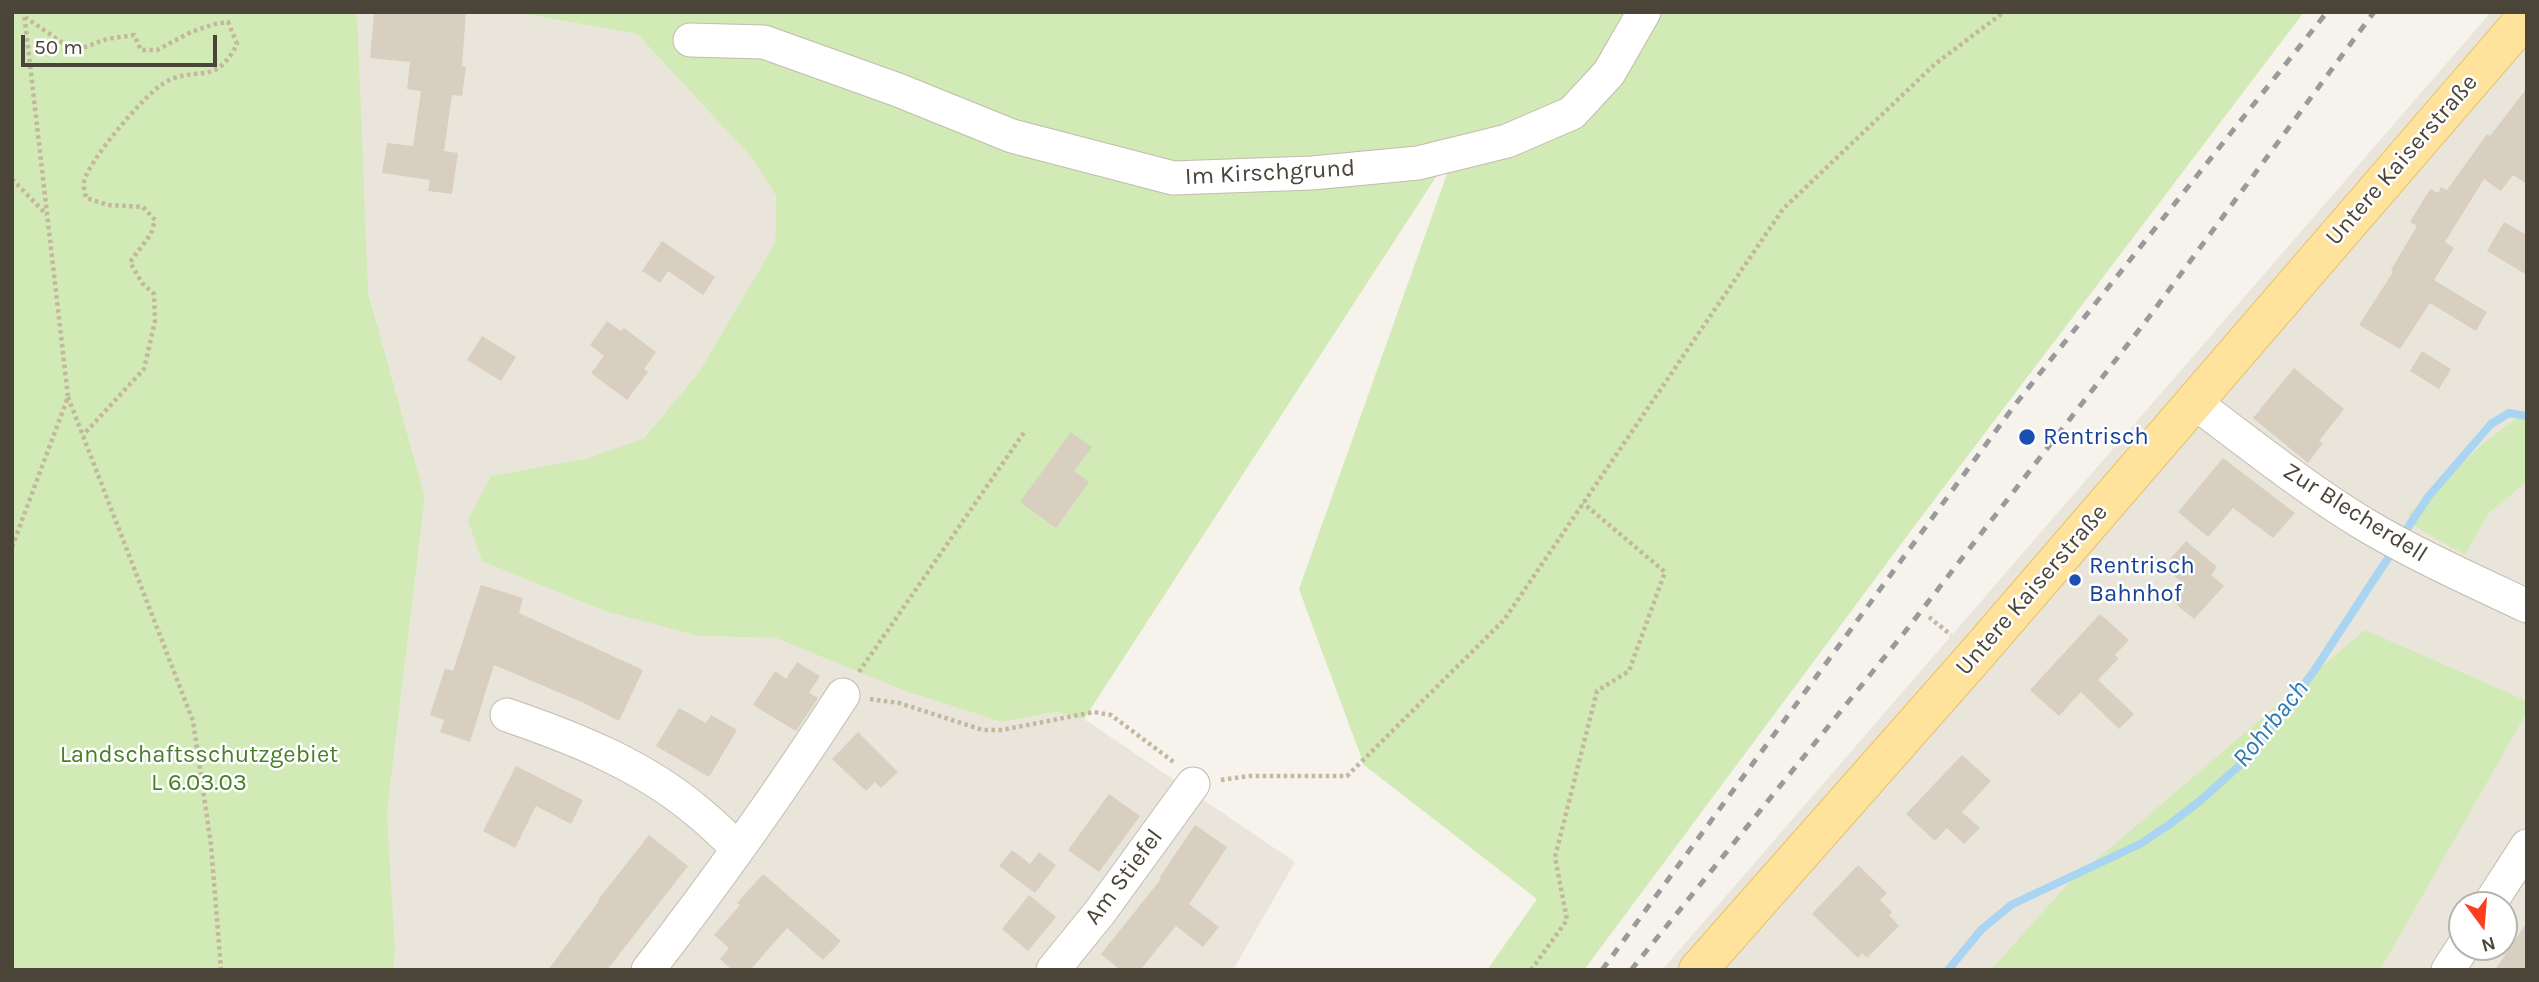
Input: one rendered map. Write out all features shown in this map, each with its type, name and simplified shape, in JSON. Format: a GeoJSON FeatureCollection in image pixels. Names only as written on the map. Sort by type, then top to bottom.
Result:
{"type":"FeatureCollection","features":[{"type":"Feature","properties":{"kind":"main road","name":"Untere Kaiserstraße"},"geometry":{"type":"LineString","coordinates":[[1698,970],[1976,655],[2527,16]]}},
{"type":"Feature","properties":{"kind":"street","name":"Im Kirschgrund"},"geometry":{"type":"LineString","coordinates":[[690,40],[764,42],[898,90],[1012,136],[1173,178],[1312,173],[1418,163],[1507,141],[1572,113],[1609,73],[1644,12]]}},
{"type":"Feature","properties":{"kind":"street","name":"Zur Blecherdell"},"geometry":{"type":"LineString","coordinates":[[2194,402],[2315,493],[2365,525],[2527,606]]}},
{"type":"Feature","properties":{"kind":"street"},"geometry":{"type":"LineString","coordinates":[[648,970],[772,803],[843,695]]}},
{"type":"Feature","properties":{"kind":"street"},"geometry":{"type":"LineString","coordinates":[[507,715],[547,729],[631,766],[698,811],[737,849]]}},
{"type":"Feature","properties":{"kind":"street","name":"Am Stiefel"},"geometry":{"type":"LineString","coordinates":[[1053,970],[1100,912],[1185,774]]}},
{"type":"Feature","properties":{"kind":"street"},"geometry":{"type":"LineString","coordinates":[[2498,891],[2527,846]]}},
{"type":"Feature","properties":{"kind":"path"},"geometry":{"type":"LineString","coordinates":[[1025,431],[843,695],[899,703],[983,730],[1002,730],[1094,712],[1111,715],[1185,774],[1347,776],[1504,620],[1783,209],[1935,64],[2004,12]]}},
{"type":"Feature","properties":{"kind":"path"},"geometry":{"type":"LineString","coordinates":[[24,15],[68,397],[193,720],[211,845],[221,970]]}},
{"type":"Feature","properties":{"kind":"path"},"geometry":{"type":"LineString","coordinates":[[24,15],[74,51],[107,39],[134,36],[141,50],[157,50],[191,32],[228,22],[237,44],[228,62],[212,73],[194,73],[163,83],[138,104],[92,165],[84,182],[86,198],[108,205],[144,207],[155,220],[151,234],[130,262],[142,283],[154,295],[155,321],[144,369],[83,435]]}},
{"type":"Feature","properties":{"kind":"path"},"geometry":{"type":"LineString","coordinates":[[12,179],[48,216]]}},
{"type":"Feature","properties":{"kind":"path"},"geometry":{"type":"LineString","coordinates":[[12,547],[68,397]]}},
{"type":"Feature","properties":{"kind":"path"},"geometry":{"type":"LineString","coordinates":[[1531,970],[1567,920],[1555,857],[1597,691],[1629,671],[1665,572],[1583,503]]}},
{"type":"Feature","properties":{"kind":"shaded area"},"geometry":{"type":"Polygon","coordinates":[[[349,12],[512,12],[637,34],[752,158],[776,196],[775,243],[699,372],[644,438],[588,458],[491,476],[700,636],[775,638],[908,692],[1002,722],[1056,712],[1084,719],[1295,862],[1233,970],[394,970],[387,813],[425,497],[340,188],[349,12]]]}},
{"type":"Feature","properties":{"kind":"shaded area"},"geometry":{"type":"Polygon","coordinates":[[[2491,12],[2527,12],[2527,410],[2482,444],[2408,514],[2465,555],[2489,513],[2527,482],[2527,970],[1662,970],[2491,12]]]}},
{"type":"Feature","properties":{"kind":"green space","name":"Landschaftsschutzgebiet L 6.03.03"},"geometry":{"type":"Polygon","coordinates":[[[12,12],[357,12],[368,291],[425,497],[387,813],[394,970],[12,970],[12,12]]]}},
{"type":"Feature","properties":{"kind":"green space"},"geometry":{"type":"Polygon","coordinates":[[[513,12],[2304,12],[1916,524],[1584,970],[1487,970],[1537,899],[1364,765],[1299,589],[1458,143],[1084,719],[1056,712],[1002,722],[908,692],[775,638],[700,636],[605,611],[482,561],[468,520],[491,476],[588,458],[644,438],[699,372],[775,243],[776,196],[752,158],[637,34],[513,12]]]}},
{"type":"Feature","properties":{"kind":"green space"},"geometry":{"type":"Polygon","coordinates":[[[2527,410],[2527,482],[2489,513],[2465,555],[2416,527],[2408,514],[2482,444],[2527,410]]]}},
{"type":"Feature","properties":{"kind":"green space"},"geometry":{"type":"Polygon","coordinates":[[[2365,630],[2527,701],[2527,712],[2380,970],[1991,970],[2067,885],[2365,630]]]}},
{"type":"Feature","properties":{"kind":"building"},"geometry":{"type":"Polygon","coordinates":[[[374,12],[466,12],[462,66],[466,67],[462,96],[452,95],[444,151],[458,153],[452,194],[428,191],[430,180],[382,173],[387,143],[413,146],[421,91],[407,89],[410,62],[370,58],[374,12]]]}},
{"type":"Feature","properties":{"kind":"building"},"geometry":{"type":"Polygon","coordinates":[[[2527,88],[2527,184],[2513,175],[2501,191],[2484,179],[2445,242],[2454,248],[2434,280],[2487,312],[2476,331],[2430,303],[2400,349],[2359,325],[2393,272],[2391,270],[2417,226],[2410,222],[2430,189],[2438,193],[2441,187],[2447,190],[2487,134],[2490,136],[2527,88]]]}},
{"type":"Feature","properties":{"kind":"building"},"geometry":{"type":"Polygon","coordinates":[[[2504,222],[2527,235],[2527,275],[2487,251],[2504,222]]]}},
{"type":"Feature","properties":{"kind":"building"},"geometry":{"type":"Polygon","coordinates":[[[662,241],[715,277],[703,295],[668,271],[660,283],[642,271],[662,241]]]}},
{"type":"Feature","properties":{"kind":"building"},"geometry":{"type":"Polygon","coordinates":[[[607,321],[621,331],[624,328],[656,352],[644,369],[648,372],[627,400],[591,373],[604,356],[590,345],[607,321]]]}},
{"type":"Feature","properties":{"kind":"building"},"geometry":{"type":"Polygon","coordinates":[[[482,336],[516,357],[501,381],[467,360],[482,336]]]}},
{"type":"Feature","properties":{"kind":"building"},"geometry":{"type":"Polygon","coordinates":[[[2422,351],[2451,369],[2439,389],[2410,371],[2422,351]]]}},
{"type":"Feature","properties":{"kind":"building"},"geometry":{"type":"Polygon","coordinates":[[[2294,368],[2344,409],[2319,441],[2323,443],[2308,463],[2253,418],[2294,368]]]}},
{"type":"Feature","properties":{"kind":"building"},"geometry":{"type":"Polygon","coordinates":[[[1071,432],[1092,447],[1074,471],[1089,482],[1056,528],[1020,502],[1071,432]]]}},
{"type":"Feature","properties":{"kind":"building"},"geometry":{"type":"Polygon","coordinates":[[[2223,458],[2295,513],[2273,538],[2233,508],[2208,537],[2178,512],[2223,458]]]}},
{"type":"Feature","properties":{"kind":"building"},"geometry":{"type":"Polygon","coordinates":[[[2186,541],[2217,567],[2211,575],[2224,586],[2194,619],[2171,600],[2184,584],[2163,567],[2186,541]]]}},
{"type":"Feature","properties":{"kind":"building"},"geometry":{"type":"Polygon","coordinates":[[[481,585],[523,598],[519,613],[643,670],[619,721],[584,703],[494,665],[470,742],[440,732],[444,720],[430,715],[445,668],[453,671],[481,585]]]}},
{"type":"Feature","properties":{"kind":"building"},"geometry":{"type":"Polygon","coordinates":[[[2100,614],[2129,640],[2115,655],[2118,659],[2098,680],[2134,714],[2119,729],[2081,692],[2059,716],[2030,690],[2100,614]]]}},
{"type":"Feature","properties":{"kind":"building"},"geometry":{"type":"Polygon","coordinates":[[[797,662],[820,676],[809,693],[818,698],[796,731],[753,705],[775,671],[786,679],[797,662]]]}},
{"type":"Feature","properties":{"kind":"building"},"geometry":{"type":"Polygon","coordinates":[[[679,708],[706,723],[711,715],[737,730],[709,777],[656,746],[679,708]]]}},
{"type":"Feature","properties":{"kind":"building"},"geometry":{"type":"Polygon","coordinates":[[[858,732],[898,772],[881,788],[875,782],[866,791],[832,759],[858,732]]]}},
{"type":"Feature","properties":{"kind":"building"},"geometry":{"type":"Polygon","coordinates":[[[1962,755],[1991,781],[1962,812],[1980,828],[1964,844],[1947,828],[1935,841],[1906,814],[1962,755]]]}},
{"type":"Feature","properties":{"kind":"building"},"geometry":{"type":"Polygon","coordinates":[[[516,766],[583,800],[571,824],[536,806],[515,848],[483,831],[516,766]]]}},
{"type":"Feature","properties":{"kind":"building"},"geometry":{"type":"Polygon","coordinates":[[[1109,794],[1140,816],[1099,872],[1068,850],[1109,794]]]}},
{"type":"Feature","properties":{"kind":"building"},"geometry":{"type":"Polygon","coordinates":[[[1195,825],[1227,847],[1189,904],[1219,927],[1203,947],[1176,926],[1140,970],[1120,970],[1101,954],[1161,879],[1159,878],[1195,825]]]}},
{"type":"Feature","properties":{"kind":"building"},"geometry":{"type":"Polygon","coordinates":[[[649,835],[688,866],[607,970],[548,970],[598,900],[649,835]]]}},
{"type":"Feature","properties":{"kind":"building"},"geometry":{"type":"Polygon","coordinates":[[[1012,850],[1030,864],[1039,852],[1056,865],[1035,893],[999,866],[1012,850]]]}},
{"type":"Feature","properties":{"kind":"building"},"geometry":{"type":"Polygon","coordinates":[[[1858,865],[1887,893],[1880,900],[1892,912],[1889,915],[1899,926],[1867,958],[1862,953],[1858,958],[1812,914],[1858,865]]]}},
{"type":"Feature","properties":{"kind":"building"},"geometry":{"type":"Polygon","coordinates":[[[763,874],[841,941],[823,960],[787,928],[750,970],[732,970],[720,959],[729,948],[714,935],[740,905],[737,903],[763,874]]]}},
{"type":"Feature","properties":{"kind":"building"},"geometry":{"type":"Polygon","coordinates":[[[1029,895],[1056,917],[1028,951],[1002,929],[1029,895]]]}},
{"type":"Feature","properties":{"kind":"building"},"geometry":{"type":"Polygon","coordinates":[[[2527,922],[2527,970],[2495,970],[2501,961],[2518,961],[2518,936],[2527,922]]]}},
{"type":"Feature","properties":{"kind":"waterway","name":"Rohrbach"},"geometry":{"type":"LineString","coordinates":[[2401,538],[2428,497],[2491,424],[2509,413],[2527,416]]}},
{"type":"Feature","properties":{"kind":"waterway","name":"Rohrbach"},"geometry":{"type":"LineString","coordinates":[[1948,970],[1981,930],[2011,905],[2140,844],[2201,800],[2250,756],[2314,671],[2394,549]]}},
{"type":"Feature","properties":{"kind":"railway"},"geometry":{"type":"LineString","coordinates":[[1602,970],[2014,406],[2327,12]]}},
{"type":"Feature","properties":{"kind":"railway"},"geometry":{"type":"LineString","coordinates":[[1631,970],[1904,633],[2149,317],[2374,12]]}},
{"type":"Feature","properties":{"kind":"place","name":"Rentrisch"},"geometry":{"type":"Point","coordinates":[2027,437]}},
{"type":"Feature","properties":{"kind":"place","name":"Rentrisch Bahnhof"},"geometry":{"type":"Point","coordinates":[2075,580]}}]}
